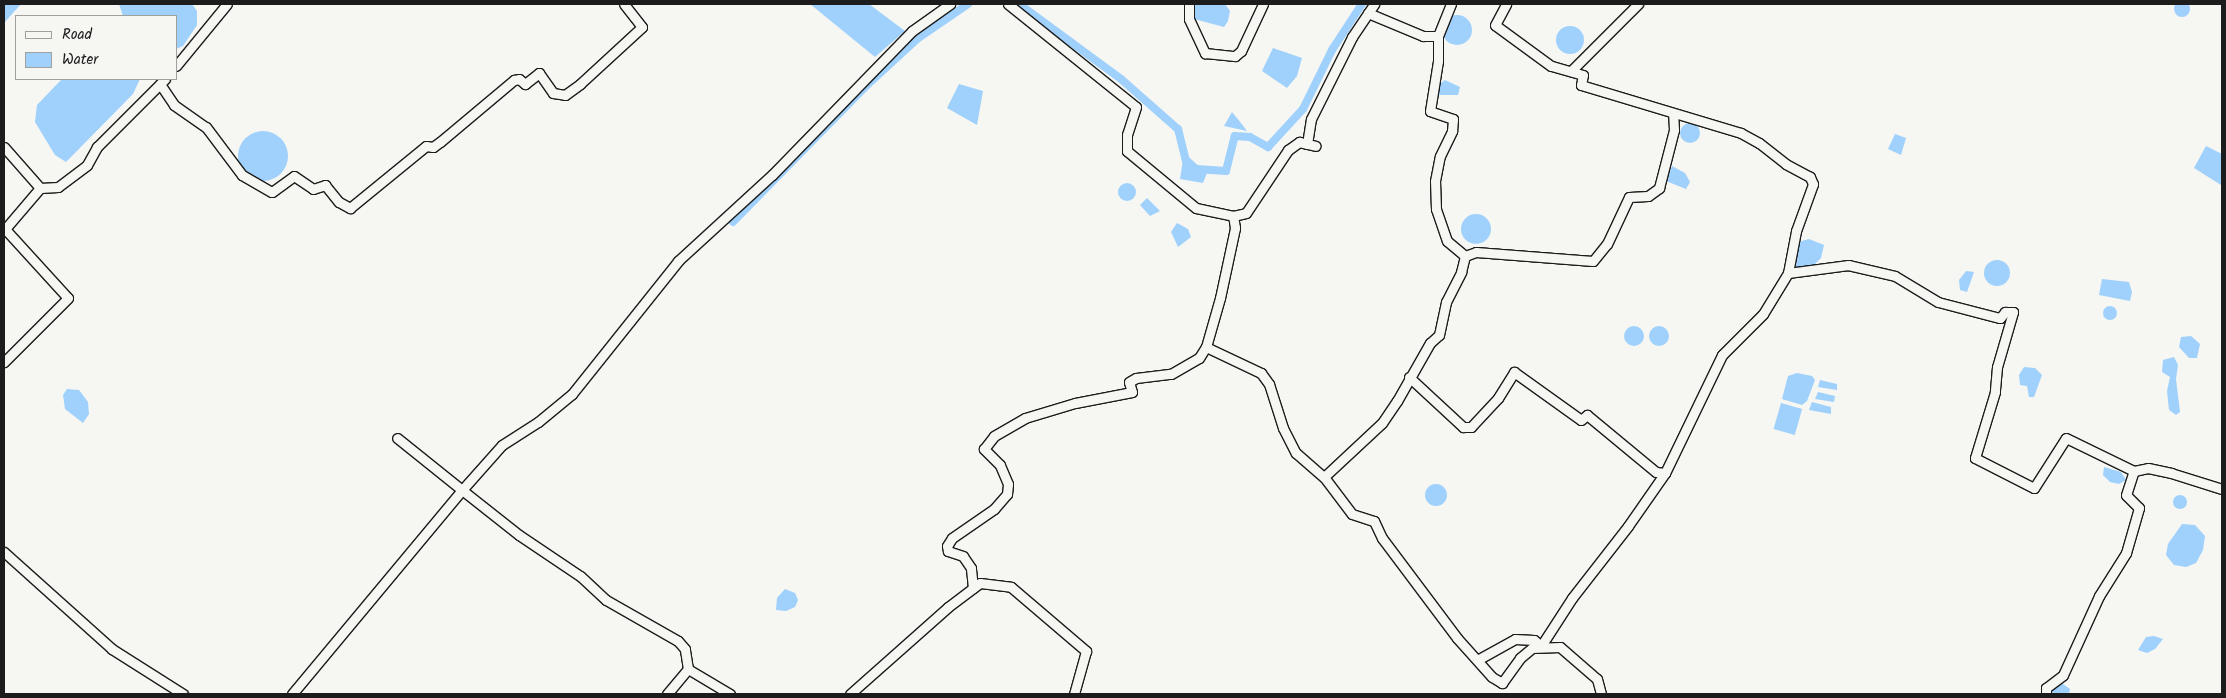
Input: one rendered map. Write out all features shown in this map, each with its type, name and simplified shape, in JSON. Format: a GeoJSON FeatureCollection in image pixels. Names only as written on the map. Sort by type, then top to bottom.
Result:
{"type":"FeatureCollection","features":[{"type":"Feature","properties":{"kind":"street"},"geometry":{"type":"LineString","coordinates":[[178,64],[226,4]]}},
{"type":"Feature","properties":{"kind":"street"},"geometry":{"type":"LineString","coordinates":[[4,362],[68,298],[5,229],[40,188],[58,187],[86,165],[97,147],[162,81],[174,105],[206,127],[242,175],[272,192],[294,176],[313,189],[325,185],[339,202],[350,208],[420,150],[440,142],[514,80],[519,79],[525,84],[539,73],[553,93],[565,95],[580,84],[642,27],[624,4]]}},
{"type":"Feature","properties":{"kind":"street"},"geometry":{"type":"LineString","coordinates":[[292,694],[462,490],[502,446],[538,422],[572,394],[678,261],[772,175],[912,31],[950,4]]}},
{"type":"Feature","properties":{"kind":"street"},"geometry":{"type":"LineString","coordinates":[[1008,4],[1136,107],[1128,134],[1127,151],[1196,208],[1233,216],[1246,213],[1288,150],[1299,142],[1316,146]]}},
{"type":"Feature","properties":{"kind":"street"},"geometry":{"type":"LineString","coordinates":[[1189,4],[1189,19],[1205,53],[1235,56],[1241,51],[1263,4]]}},
{"type":"Feature","properties":{"kind":"street"},"geometry":{"type":"LineString","coordinates":[[1307,144],[1311,119],[1352,37],[1374,4]]}},
{"type":"Feature","properties":{"kind":"street"},"geometry":{"type":"LineString","coordinates":[[1451,4],[1438,36],[1438,61],[1430,110],[1453,119],[1452,131],[1440,156],[1435,181],[1436,209],[1447,241],[1464,256]]}},
{"type":"Feature","properties":{"kind":"street"},"geometry":{"type":"LineString","coordinates":[[1506,4],[1495,25],[1551,66],[1583,75],[1581,85],[1741,133],[1810,177],[1813,184],[1796,230],[1788,273],[1763,314],[1722,355],[1665,473],[1572,598],[1541,646]]}},
{"type":"Feature","properties":{"kind":"street"},"geometry":{"type":"LineString","coordinates":[[1571,72],[1638,4]]}},
{"type":"Feature","properties":{"kind":"street"},"geometry":{"type":"LineString","coordinates":[[1368,13],[1423,36],[1438,36]]}},
{"type":"Feature","properties":{"kind":"street"},"geometry":{"type":"LineString","coordinates":[[1464,256],[1476,252],[1593,261],[1607,244],[1629,197],[1648,196],[1659,188],[1674,130],[1673,113]]}},
{"type":"Feature","properties":{"kind":"street"},"geometry":{"type":"LineString","coordinates":[[4,147],[40,188]]}},
{"type":"Feature","properties":{"kind":"street"},"geometry":{"type":"LineString","coordinates":[[973,588],[971,568],[963,556],[948,551],[947,546],[952,538],[994,509],[1007,494],[1008,484],[1000,465],[984,449],[994,436],[1045,411],[1132,392],[1129,382],[1136,378],[1171,374],[1199,358],[1206,347],[1235,228],[1233,216]]}},
{"type":"Feature","properties":{"kind":"street"},"geometry":{"type":"LineString","coordinates":[[1324,477],[1382,423],[1409,377],[1439,335],[1446,302],[1461,272],[1464,256]]}},
{"type":"Feature","properties":{"kind":"street"},"geometry":{"type":"LineString","coordinates":[[1788,273],[1848,265],[1895,276],[1938,302],[2000,318],[2005,312],[2013,312],[1997,367],[1995,392],[1975,458],[2034,488],[2066,438],[2134,472],[2148,468],[2222,489]]}},
{"type":"Feature","properties":{"kind":"street"},"geometry":{"type":"LineString","coordinates":[[1206,347],[1261,373],[1269,384],[1283,428],[1296,453],[1324,477],[1352,514],[1374,521],[1382,538],[1451,630],[1479,659],[1492,677],[1502,682],[1520,658],[1532,648],[1560,646],[1597,679],[1600,694]]}},
{"type":"Feature","properties":{"kind":"street"},"geometry":{"type":"LineString","coordinates":[[1409,377],[1463,427],[1471,428],[1498,398],[1514,372],[1581,420],[1587,415],[1656,472],[1665,473]]}},
{"type":"Feature","properties":{"kind":"street"},"geometry":{"type":"LineString","coordinates":[[397,438],[519,535],[580,576],[606,600],[678,641],[685,649],[688,669],[667,694]]}},
{"type":"Feature","properties":{"kind":"street"},"geometry":{"type":"LineString","coordinates":[[2046,694],[2046,688],[2063,675],[2099,596],[2126,553],[2139,508],[2126,495],[2134,472]]}},
{"type":"Feature","properties":{"kind":"street"},"geometry":{"type":"LineString","coordinates":[[4,552],[112,649],[183,694]]}},
{"type":"Feature","properties":{"kind":"street"},"geometry":{"type":"LineString","coordinates":[[850,694],[980,583],[1010,587],[1086,651],[1074,694]]}},
{"type":"Feature","properties":{"kind":"street"},"geometry":{"type":"LineString","coordinates":[[1479,659],[1515,639],[1534,640],[1541,646]]}},
{"type":"Feature","properties":{"kind":"street"},"geometry":{"type":"LineString","coordinates":[[688,669],[730,694]]}},
{"type":"Feature","properties":{"kind":"water"},"geometry":{"type":"Polygon","coordinates":[[[2182,1],[2190,9],[2182,17],[2174,9],[2182,1]]]}},
{"type":"Feature","properties":{"kind":"water"},"geometry":{"type":"Polygon","coordinates":[[[4,4],[21,4],[4,23],[4,4]]]}},
{"type":"Feature","properties":{"kind":"water"},"geometry":{"type":"Polygon","coordinates":[[[119,4],[192,4],[197,11],[197,25],[183,46],[178,48],[178,15],[123,15],[119,4]]]}},
{"type":"Feature","properties":{"kind":"water"},"geometry":{"type":"Polygon","coordinates":[[[810,4],[869,4],[905,31],[875,57],[810,4]]]}},
{"type":"Feature","properties":{"kind":"water"},"geometry":{"type":"Polygon","coordinates":[[[1194,4],[1225,4],[1230,11],[1228,21],[1224,27],[1194,19],[1191,14],[1194,4]]]}},
{"type":"Feature","properties":{"kind":"water"},"geometry":{"type":"Polygon","coordinates":[[[1457,15],[1468,19],[1472,30],[1468,41],[1457,45],[1446,41],[1442,30],[1446,19],[1457,15]]]}},
{"type":"Feature","properties":{"kind":"water"},"geometry":{"type":"Polygon","coordinates":[[[1570,26],[1580,30],[1584,40],[1580,50],[1570,54],[1560,50],[1556,40],[1560,30],[1570,26]]]}},
{"type":"Feature","properties":{"kind":"water"},"geometry":{"type":"Polygon","coordinates":[[[1273,48],[1302,58],[1297,76],[1287,88],[1262,71],[1273,48]]]}},
{"type":"Feature","properties":{"kind":"water"},"geometry":{"type":"Polygon","coordinates":[[[61,80],[140,80],[133,94],[66,162],[55,155],[35,122],[37,105],[61,80]]]}},
{"type":"Feature","properties":{"kind":"water"},"geometry":{"type":"Polygon","coordinates":[[[1445,80],[1460,87],[1458,95],[1437,95],[1435,87],[1445,80]]]}},
{"type":"Feature","properties":{"kind":"water"},"geometry":{"type":"Polygon","coordinates":[[[959,84],[983,91],[977,125],[947,108],[959,84]]]}},
{"type":"Feature","properties":{"kind":"water"},"geometry":{"type":"Polygon","coordinates":[[[1232,112],[1241,123],[1247,131],[1224,126],[1232,112]]]}},
{"type":"Feature","properties":{"kind":"water"},"geometry":{"type":"Polygon","coordinates":[[[1690,123],[1697,126],[1700,133],[1697,140],[1690,143],[1683,140],[1680,133],[1683,126],[1690,123]]]}},
{"type":"Feature","properties":{"kind":"water"},"geometry":{"type":"Polygon","coordinates":[[[263,131],[277,135],[284,142],[288,156],[284,170],[277,177],[263,181],[249,177],[242,170],[238,156],[242,142],[249,135],[263,131]]]}},
{"type":"Feature","properties":{"kind":"water"},"geometry":{"type":"Polygon","coordinates":[[[1895,134],[1906,138],[1901,155],[1888,149],[1895,134]]]}},
{"type":"Feature","properties":{"kind":"water"},"geometry":{"type":"Polygon","coordinates":[[[2206,146],[2222,154],[2221,185],[2194,168],[2206,146]]]}},
{"type":"Feature","properties":{"kind":"water"},"geometry":{"type":"Polygon","coordinates":[[[1183,159],[1191,169],[1207,173],[1203,183],[1180,179],[1183,159]]]}},
{"type":"Feature","properties":{"kind":"water"},"geometry":{"type":"Polygon","coordinates":[[[1672,166],[1685,173],[1690,182],[1686,189],[1666,181],[1672,166]]]}},
{"type":"Feature","properties":{"kind":"water"},"geometry":{"type":"Polygon","coordinates":[[[1127,183],[1133,186],[1136,192],[1133,198],[1127,201],[1121,198],[1118,192],[1121,186],[1127,183]]]}},
{"type":"Feature","properties":{"kind":"water"},"geometry":{"type":"Polygon","coordinates":[[[1147,198],[1160,211],[1150,216],[1140,205],[1147,198]]]}},
{"type":"Feature","properties":{"kind":"water"},"geometry":{"type":"Polygon","coordinates":[[[1476,214],[1487,218],[1491,229],[1487,240],[1476,244],[1465,240],[1461,229],[1465,218],[1476,214]]]}},
{"type":"Feature","properties":{"kind":"water"},"geometry":{"type":"Polygon","coordinates":[[[1177,223],[1188,229],[1191,237],[1178,247],[1171,232],[1177,223]]]}},
{"type":"Feature","properties":{"kind":"water"},"geometry":{"type":"Polygon","coordinates":[[[1809,239],[1824,245],[1821,258],[1812,267],[1794,267],[1798,242],[1809,239]]]}},
{"type":"Feature","properties":{"kind":"water"},"geometry":{"type":"Polygon","coordinates":[[[1997,260],[2007,263],[2010,273],[2007,283],[1997,286],[1987,283],[1984,273],[1987,263],[1997,260]]]}},
{"type":"Feature","properties":{"kind":"water"},"geometry":{"type":"Polygon","coordinates":[[[1966,271],[1974,272],[1967,292],[1960,290],[1959,280],[1966,271]]]}},
{"type":"Feature","properties":{"kind":"water"},"geometry":{"type":"Polygon","coordinates":[[[2102,279],[2129,282],[2132,292],[2130,301],[2099,295],[2102,279]]]}},
{"type":"Feature","properties":{"kind":"water"},"geometry":{"type":"Polygon","coordinates":[[[2107,306],[2113,306],[2117,313],[2113,320],[2107,320],[2103,316],[2103,310],[2107,306]]]}},
{"type":"Feature","properties":{"kind":"water"},"geometry":{"type":"Polygon","coordinates":[[[1634,326],[1641,329],[1644,336],[1641,343],[1634,346],[1627,343],[1624,336],[1627,329],[1634,326]]]}},
{"type":"Feature","properties":{"kind":"water"},"geometry":{"type":"Polygon","coordinates":[[[1659,326],[1666,329],[1669,336],[1666,343],[1659,346],[1652,343],[1649,336],[1652,329],[1659,326]]]}},
{"type":"Feature","properties":{"kind":"water"},"geometry":{"type":"Polygon","coordinates":[[[2191,336],[2200,344],[2197,358],[2189,358],[2179,347],[2181,337],[2191,336]]]}},
{"type":"Feature","properties":{"kind":"water"},"geometry":{"type":"Polygon","coordinates":[[[2174,357],[2178,365],[2176,379],[2180,412],[2176,415],[2169,410],[2167,391],[2170,377],[2162,372],[2163,360],[2174,357]]]}},
{"type":"Feature","properties":{"kind":"water"},"geometry":{"type":"Polygon","coordinates":[[[2024,367],[2035,368],[2042,375],[2034,397],[2029,397],[2027,386],[2020,385],[2019,375],[2024,367]]]}},
{"type":"Feature","properties":{"kind":"water"},"geometry":{"type":"Polygon","coordinates":[[[1797,373],[1812,376],[1815,380],[1807,401],[1802,405],[1782,399],[1788,376],[1797,373]]]}},
{"type":"Feature","properties":{"kind":"water"},"geometry":{"type":"Polygon","coordinates":[[[1820,380],[1837,384],[1837,390],[1818,387],[1820,380]]]}},
{"type":"Feature","properties":{"kind":"water"},"geometry":{"type":"Polygon","coordinates":[[[67,389],[79,390],[88,402],[89,414],[83,423],[65,409],[63,395],[67,389]]]}},
{"type":"Feature","properties":{"kind":"water"},"geometry":{"type":"Polygon","coordinates":[[[1818,392],[1835,396],[1834,402],[1815,399],[1818,392]]]}},
{"type":"Feature","properties":{"kind":"water"},"geometry":{"type":"Polygon","coordinates":[[[1812,402],[1831,407],[1831,414],[1809,410],[1812,402]]]}},
{"type":"Feature","properties":{"kind":"water"},"geometry":{"type":"Polygon","coordinates":[[[1781,403],[1802,409],[1795,435],[1774,429],[1781,403]]]}},
{"type":"Feature","properties":{"kind":"water"},"geometry":{"type":"Polygon","coordinates":[[[2104,467],[2121,472],[2126,480],[2119,484],[2110,482],[2103,475],[2104,467]]]}},
{"type":"Feature","properties":{"kind":"water"},"geometry":{"type":"Polygon","coordinates":[[[1432,484],[1440,484],[1447,491],[1447,499],[1440,506],[1432,506],[1425,499],[1425,491],[1432,484]]]}},
{"type":"Feature","properties":{"kind":"water"},"geometry":{"type":"Polygon","coordinates":[[[2177,495],[2183,495],[2187,502],[2183,509],[2177,509],[2173,505],[2173,499],[2177,495]]]}},
{"type":"Feature","properties":{"kind":"water"},"geometry":{"type":"Polygon","coordinates":[[[2182,524],[2195,525],[2205,536],[2203,550],[2196,563],[2186,567],[2174,565],[2166,555],[2168,544],[2182,524]]]}},
{"type":"Feature","properties":{"kind":"water"},"geometry":{"type":"Polygon","coordinates":[[[785,589],[795,593],[798,600],[795,607],[786,611],[776,610],[777,598],[785,589]]]}},
{"type":"Feature","properties":{"kind":"water"},"geometry":{"type":"Polygon","coordinates":[[[2154,636],[2163,639],[2155,649],[2147,653],[2138,650],[2146,637],[2154,636]]]}},
{"type":"Feature","properties":{"kind":"water"},"geometry":{"type":"Polygon","coordinates":[[[2055,683],[2063,684],[2070,689],[2069,694],[2051,694],[2055,683]]]}},
{"type":"Feature","properties":{"kind":"waterway"},"geometry":{"type":"LineString","coordinates":[[733,222],[867,85],[917,39],[968,4]]}},
{"type":"Feature","properties":{"kind":"waterway"},"geometry":{"type":"LineString","coordinates":[[1019,4],[1121,79],[1178,129],[1186,160],[1196,169],[1226,171],[1235,136],[1250,137],[1268,147],[1303,109],[1332,50],[1362,4]]}}]}
